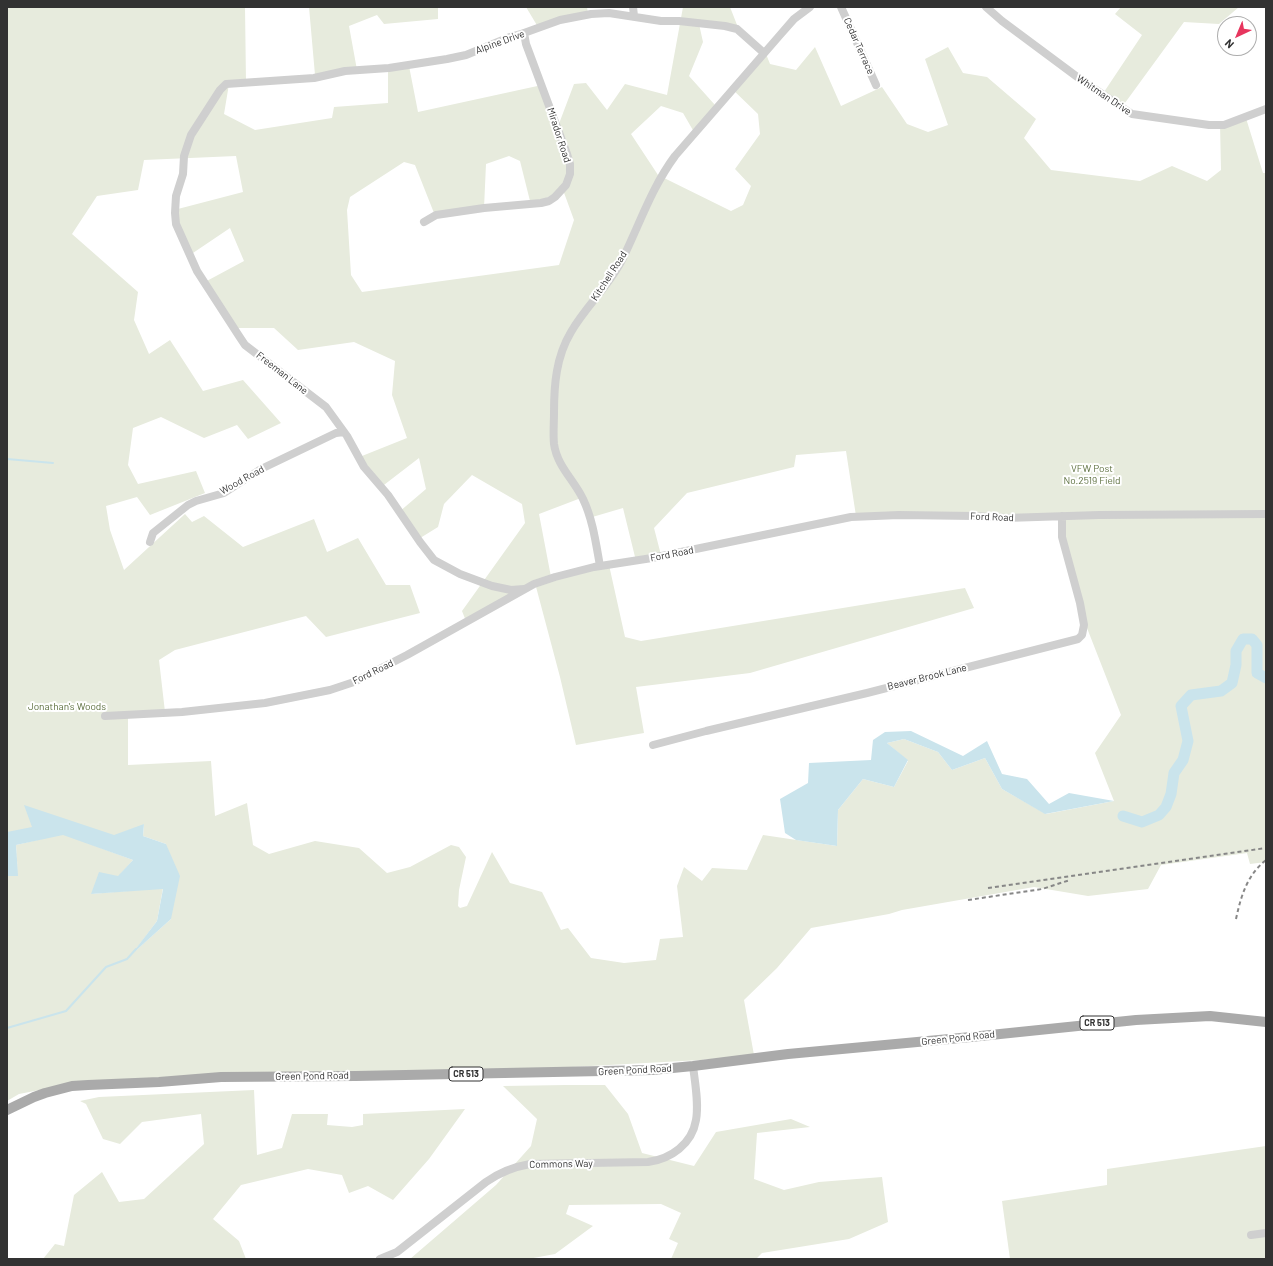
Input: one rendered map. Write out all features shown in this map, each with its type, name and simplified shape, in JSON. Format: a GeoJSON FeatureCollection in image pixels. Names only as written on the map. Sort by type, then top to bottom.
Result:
{"type":"FeatureCollection","features":[{"type":"Feature","properties":{"kind":"main road","name":"Green Pond Road"},"geometry":{"type":"LineString","coordinates":[[7,1110],[34,1097],[72,1086],[159,1082],[221,1077],[609,1072],[693,1066],[788,1054],[1146,1019],[1210,1016],[1266,1022]]}},
{"type":"Feature","properties":{"kind":"street"},"geometry":{"type":"LineString","coordinates":[[633,7],[634,16]]}},
{"type":"Feature","properties":{"kind":"street","name":"Kitchell Road"},"geometry":{"type":"LineString","coordinates":[[600,566],[587,508],[578,490],[559,463],[556,453],[554,434],[554,397],[556,372],[559,360],[571,331],[623,259],[651,195],[664,170],[686,141],[794,19],[810,7]]}},
{"type":"Feature","properties":{"kind":"street","name":"Cedar Terrace"},"geometry":{"type":"LineString","coordinates":[[841,7],[876,85]]}},
{"type":"Feature","properties":{"kind":"street","name":"Whitman Drive"},"geometry":{"type":"LineString","coordinates":[[986,7],[1002,21],[1070,71],[1132,114],[1209,125],[1224,125],[1266,109]]}},
{"type":"Feature","properties":{"kind":"street","name":"Alpine Drive"},"geometry":{"type":"LineString","coordinates":[[226,84],[314,78],[345,71],[389,68],[447,59],[466,55],[510,37],[560,20],[591,14],[608,13],[661,21],[679,21],[725,26],[737,29],[764,53]]}},
{"type":"Feature","properties":{"kind":"street","name":"Mirador Road"},"geometry":{"type":"LineString","coordinates":[[424,222],[436,215],[484,208],[542,203],[555,197],[566,186],[570,174],[570,164],[526,44],[524,33]]}},
{"type":"Feature","properties":{"kind":"street","name":"Freeman Lane"},"geometry":{"type":"LineString","coordinates":[[226,84],[220,90],[191,135],[184,156],[183,174],[176,196],[176,224],[197,271],[245,345],[326,407],[344,432],[364,467],[388,495],[434,560],[460,574],[492,586],[511,590],[524,589]]}},
{"type":"Feature","properties":{"kind":"street","name":"Wood Road"},"geometry":{"type":"LineString","coordinates":[[150,542],[153,533],[188,505],[224,492],[261,469],[291,454],[336,433],[344,432]]}},
{"type":"Feature","properties":{"kind":"street","name":"Ford Road"},"geometry":{"type":"LineString","coordinates":[[105,716],[182,712],[245,706],[294,698],[330,690],[354,682],[407,655],[524,589],[555,577],[600,566],[652,558],[851,518],[899,515],[1006,518],[1099,515],[1266,514]]}},
{"type":"Feature","properties":{"kind":"street","name":"Beaver Brook Lane"},"geometry":{"type":"LineString","coordinates":[[653,745],[867,693],[1078,639],[1082,635],[1084,625],[1080,603],[1062,536],[1062,516]]}},
{"type":"Feature","properties":{"kind":"street","name":"Commons Way"},"geometry":{"type":"LineString","coordinates":[[380,1259],[397,1252],[486,1182],[511,1168],[530,1164],[648,1162],[656,1161],[678,1151],[694,1128],[696,1120],[697,1109],[693,1066]]}},
{"type":"Feature","properties":{"kind":"street"},"geometry":{"type":"LineString","coordinates":[[1251,1235],[1266,1233]]}},
{"type":"Feature","properties":{"kind":"green space"},"geometry":{"type":"Polygon","coordinates":[[[7,7],[245,7],[246,83],[229,84],[224,114],[255,130],[332,118],[334,107],[388,103],[388,68],[409,66],[418,112],[542,85],[557,129],[574,84],[586,83],[607,110],[625,84],[667,95],[683,7],[730,7],[739,30],[699,24],[703,42],[689,76],[715,105],[694,132],[683,113],[661,106],[631,134],[658,175],[731,211],[743,205],[751,186],[735,169],[760,134],[758,114],[730,87],[764,49],[770,64],[796,70],[815,47],[841,106],[882,87],[907,124],[928,132],[948,125],[925,59],[948,47],[963,73],[987,77],[1036,119],[1024,138],[1051,170],[1140,181],[1172,166],[1207,181],[1221,170],[1220,123],[1245,115],[1263,173],[1266,173],[1266,862],[1250,864],[1247,853],[1161,865],[1148,889],[1088,896],[1034,887],[902,910],[889,914],[811,928],[777,968],[744,1000],[754,1055],[701,1060],[554,1068],[86,1081],[19,1094],[7,1101],[7,7]],[[236,156],[144,160],[138,190],[97,196],[72,234],[138,292],[134,320],[149,354],[170,340],[203,391],[243,380],[281,423],[248,439],[237,425],[204,438],[161,417],[133,428],[128,465],[138,484],[196,471],[205,493],[150,515],[137,497],[106,506],[110,530],[124,570],[185,514],[192,522],[204,516],[243,547],[314,519],[327,552],[358,538],[386,585],[410,585],[420,613],[326,637],[306,616],[175,650],[159,660],[165,712],[128,714],[128,765],[211,761],[215,816],[247,803],[253,845],[269,854],[315,841],[359,848],[387,873],[410,867],[451,845],[459,847],[466,857],[459,890],[458,906],[460,908],[467,906],[492,852],[510,883],[542,892],[561,930],[568,928],[591,958],[624,963],[656,960],[660,939],[683,937],[677,886],[684,867],[702,881],[712,868],[747,870],[763,835],[837,846],[838,810],[863,779],[894,787],[908,761],[887,743],[904,739],[938,752],[952,770],[985,758],[1002,789],[1046,814],[1114,801],[1095,753],[1121,715],[1087,628],[1060,515],[856,516],[846,451],[796,455],[794,467],[687,493],[654,528],[661,555],[636,561],[623,508],[589,518],[581,498],[539,514],[551,577],[609,565],[625,637],[641,641],[965,588],[974,608],[750,673],[636,687],[644,733],[576,745],[535,583],[466,621],[462,611],[525,523],[522,504],[472,475],[444,504],[438,527],[417,540],[399,512],[426,489],[419,458],[380,488],[357,458],[407,438],[392,395],[395,361],[354,342],[298,350],[274,328],[233,328],[203,283],[244,261],[230,228],[190,255],[174,210],[243,192],[236,156]],[[509,156],[486,164],[484,208],[434,213],[415,165],[404,162],[350,197],[347,210],[351,275],[362,292],[559,265],[574,220],[563,190],[531,205],[520,161],[509,156]],[[144,824],[128,840],[69,831],[15,837],[18,876],[16,845],[63,834],[133,860],[118,877],[91,894],[163,888],[157,921],[133,953],[171,919],[166,844],[143,836],[144,824]]]}},
{"type":"Feature","properties":{"kind":"green space"},"geometry":{"type":"Polygon","coordinates":[[[309,7],[438,7],[438,19],[384,24],[377,15],[349,26],[357,70],[315,75],[309,7]]]}},
{"type":"Feature","properties":{"kind":"green space"},"geometry":{"type":"Polygon","coordinates":[[[526,7],[587,7],[588,14],[538,27],[526,7]]]}},
{"type":"Feature","properties":{"kind":"green space"},"geometry":{"type":"Polygon","coordinates":[[[1121,7],[1239,7],[1228,16],[1217,16],[1217,24],[1184,22],[1122,107],[1102,95],[1142,35],[1115,14],[1121,7]]]}},
{"type":"Feature","properties":{"kind":"green space"},"geometry":{"type":"Polygon","coordinates":[[[605,1085],[628,1114],[642,1153],[694,1166],[716,1132],[791,1119],[810,1127],[757,1133],[754,1179],[784,1190],[819,1182],[882,1177],[888,1222],[849,1239],[762,1253],[756,1259],[671,1259],[678,1243],[669,1239],[681,1213],[661,1204],[569,1205],[566,1214],[593,1226],[555,1254],[528,1259],[410,1259],[496,1185],[531,1146],[537,1119],[503,1086],[605,1085]]]}},
{"type":"Feature","properties":{"kind":"green space"},"geometry":{"type":"Polygon","coordinates":[[[254,1090],[257,1155],[282,1148],[292,1114],[328,1114],[327,1125],[352,1127],[363,1125],[363,1114],[465,1109],[429,1159],[393,1200],[368,1186],[349,1193],[342,1175],[308,1169],[241,1185],[213,1219],[239,1241],[246,1259],[43,1259],[55,1244],[64,1246],[74,1195],[102,1172],[119,1202],[144,1199],[204,1144],[201,1114],[142,1122],[120,1144],[103,1139],[86,1104],[80,1101],[99,1097],[254,1090]]]}},
{"type":"Feature","properties":{"kind":"green space"},"geometry":{"type":"Polygon","coordinates":[[[1266,1146],[1266,1259],[1010,1259],[1002,1201],[1107,1185],[1107,1169],[1266,1146]]]}},
{"type":"Feature","properties":{"kind":"water"},"geometry":{"type":"Polygon","coordinates":[[[911,731],[963,756],[987,741],[1002,774],[1027,779],[1049,804],[1069,793],[1114,801],[1045,814],[1002,789],[985,758],[952,770],[938,752],[904,739],[887,743],[908,760],[894,787],[863,779],[838,810],[837,846],[796,840],[785,833],[780,799],[808,783],[809,763],[871,760],[873,740],[885,732],[911,731]]]}},
{"type":"Feature","properties":{"kind":"water"},"geometry":{"type":"Polygon","coordinates":[[[24,805],[114,835],[144,824],[143,836],[166,844],[180,876],[171,919],[131,955],[157,921],[163,889],[91,894],[99,872],[118,876],[133,860],[63,835],[16,845],[18,876],[7,876],[7,832],[32,827],[24,805]]]}},
{"type":"Feature","properties":{"kind":"waterway"},"geometry":{"type":"LineString","coordinates":[[7,459],[53,463]]}},
{"type":"Feature","properties":{"kind":"waterway"},"geometry":{"type":"LineString","coordinates":[[1123,816],[1142,822],[1159,815],[1166,807],[1171,794],[1174,773],[1183,760],[1188,741],[1181,706],[1191,695],[1221,691],[1232,683],[1236,665],[1236,651],[1243,639],[1252,639],[1257,645],[1257,673],[1266,678]]}},
{"type":"Feature","properties":{"kind":"waterway"},"geometry":{"type":"LineString","coordinates":[[7,1028],[66,1011],[106,967],[127,959],[136,949]]}},
{"type":"Feature","properties":{"kind":"railway"},"geometry":{"type":"LineString","coordinates":[[988,888],[1266,848]]}},
{"type":"Feature","properties":{"kind":"railway"},"geometry":{"type":"LineString","coordinates":[[1236,919],[1240,902],[1249,879],[1259,866],[1266,860]]}},
{"type":"Feature","properties":{"kind":"railway"},"geometry":{"type":"LineString","coordinates":[[968,900],[1042,889],[1070,880]]}},
{"type":"Feature","properties":{"kind":"park label","name":"VFW Post No.2519 Field"},"geometry":{"type":"Point","coordinates":[1092,474]}},
{"type":"Feature","properties":{"kind":"park label","name":"Jonathan's Woods"},"geometry":{"type":"Point","coordinates":[67,707]}}]}
